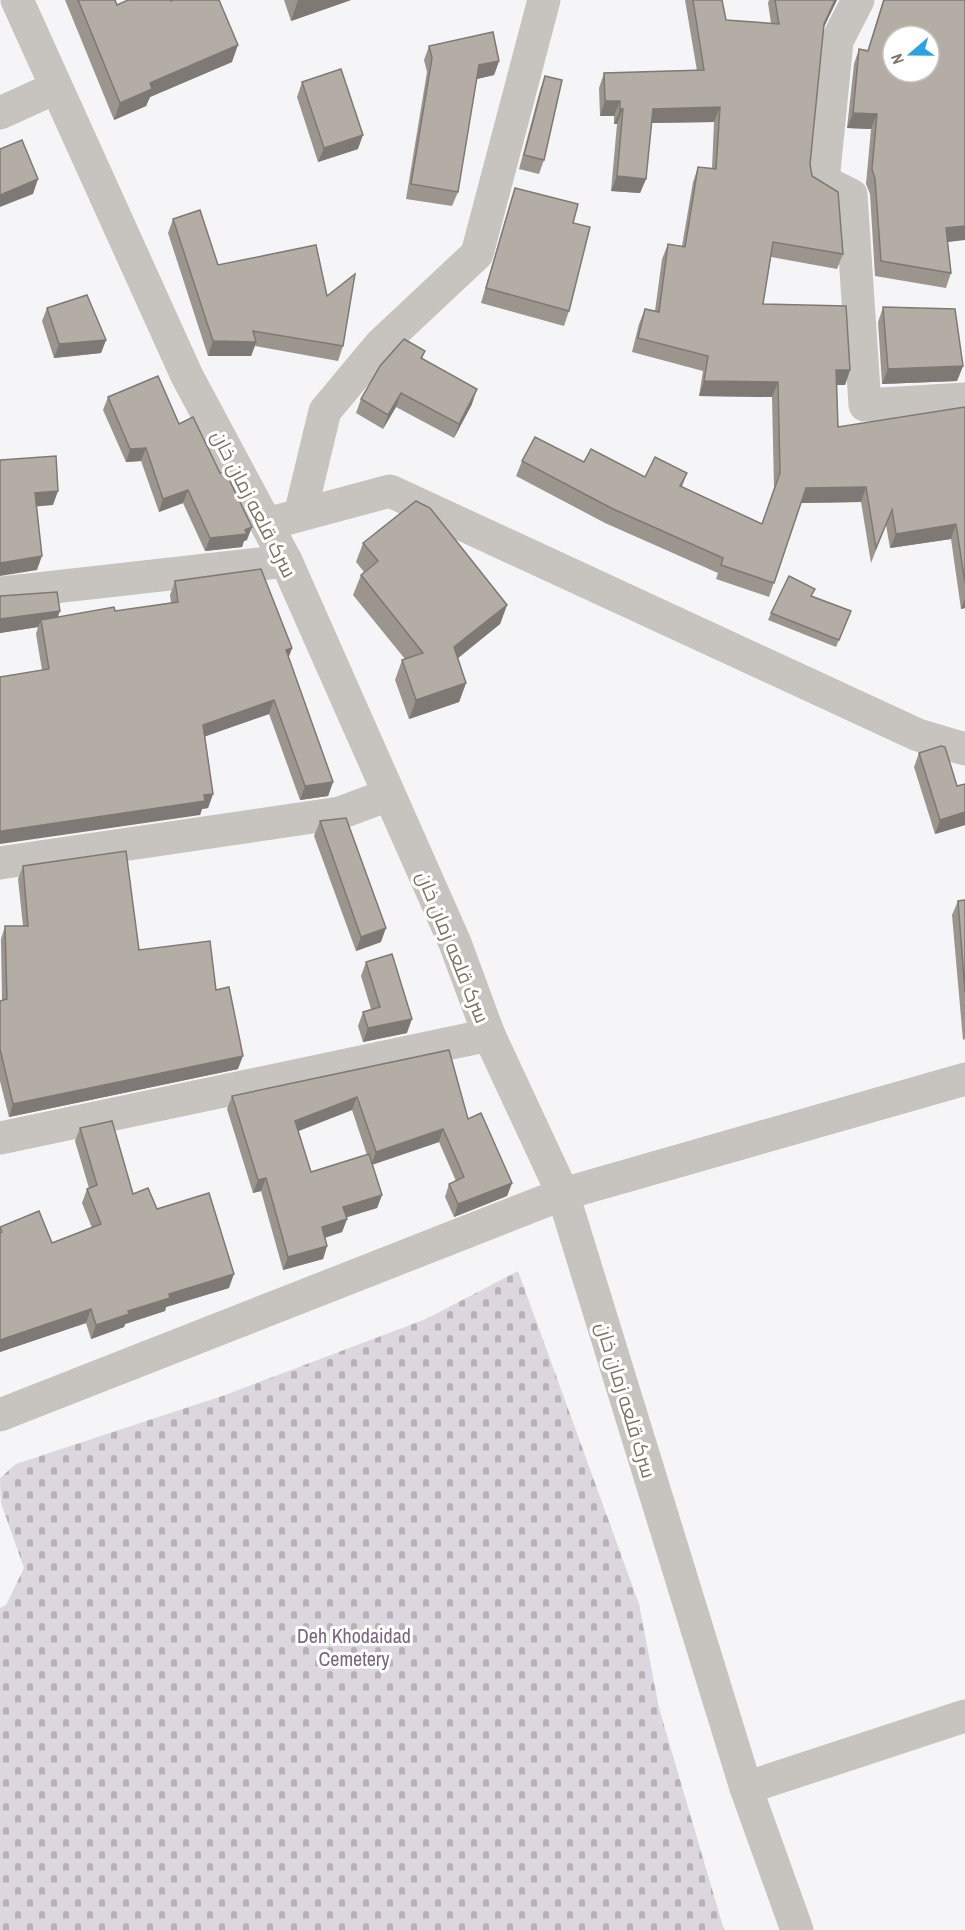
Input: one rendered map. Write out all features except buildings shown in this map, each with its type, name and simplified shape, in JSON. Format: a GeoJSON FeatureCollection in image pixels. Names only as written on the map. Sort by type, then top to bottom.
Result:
{"type":"FeatureCollection","features":[{"type":"Feature","properties":{"kind":"street","name":"سرک قلعه زمان خان"},"geometry":{"type":"LineString","coordinates":[[17,0],[187,376],[286,561],[454,943],[489,1035],[562,1194],[746,1788],[796,1930]]}},
{"type":"Feature","properties":{"kind":"street"},"geometry":{"type":"LineString","coordinates":[[300,515],[325,411],[380,345],[477,254],[544,0]]}},
{"type":"Feature","properties":{"kind":"street"},"geometry":{"type":"LineString","coordinates":[[858,0],[837,41],[823,181],[851,195],[865,405],[965,399]]}},
{"type":"Feature","properties":{"kind":"street"},"geometry":{"type":"LineString","coordinates":[[0,113],[55,88]]}},
{"type":"Feature","properties":{"kind":"street"},"geometry":{"type":"LineString","coordinates":[[267,524],[390,491],[918,735],[965,749]]}},
{"type":"Feature","properties":{"kind":"street"},"geometry":{"type":"LineString","coordinates":[[0,593],[286,561]]}},
{"type":"Feature","properties":{"kind":"street"},"geometry":{"type":"LineString","coordinates":[[0,863],[340,813],[388,795]]}},
{"type":"Feature","properties":{"kind":"street"},"geometry":{"type":"LineString","coordinates":[[0,1138],[489,1035]]}},
{"type":"Feature","properties":{"kind":"street"},"geometry":{"type":"LineString","coordinates":[[0,1415],[562,1194],[965,1079]]}},
{"type":"Feature","properties":{"kind":"street"},"geometry":{"type":"LineString","coordinates":[[746,1788],[965,1716]]}},
{"type":"Feature","properties":{"kind":"green space","name":"Deh Khodaidad Cemetery"},"geometry":{"type":"Polygon","coordinates":[[[518,1271],[639,1604],[659,1708],[724,1930],[0,1930],[0,1608],[6,1605],[24,1568],[1,1503],[0,1478],[16,1464],[225,1395],[426,1319],[518,1271]]]}}]}
